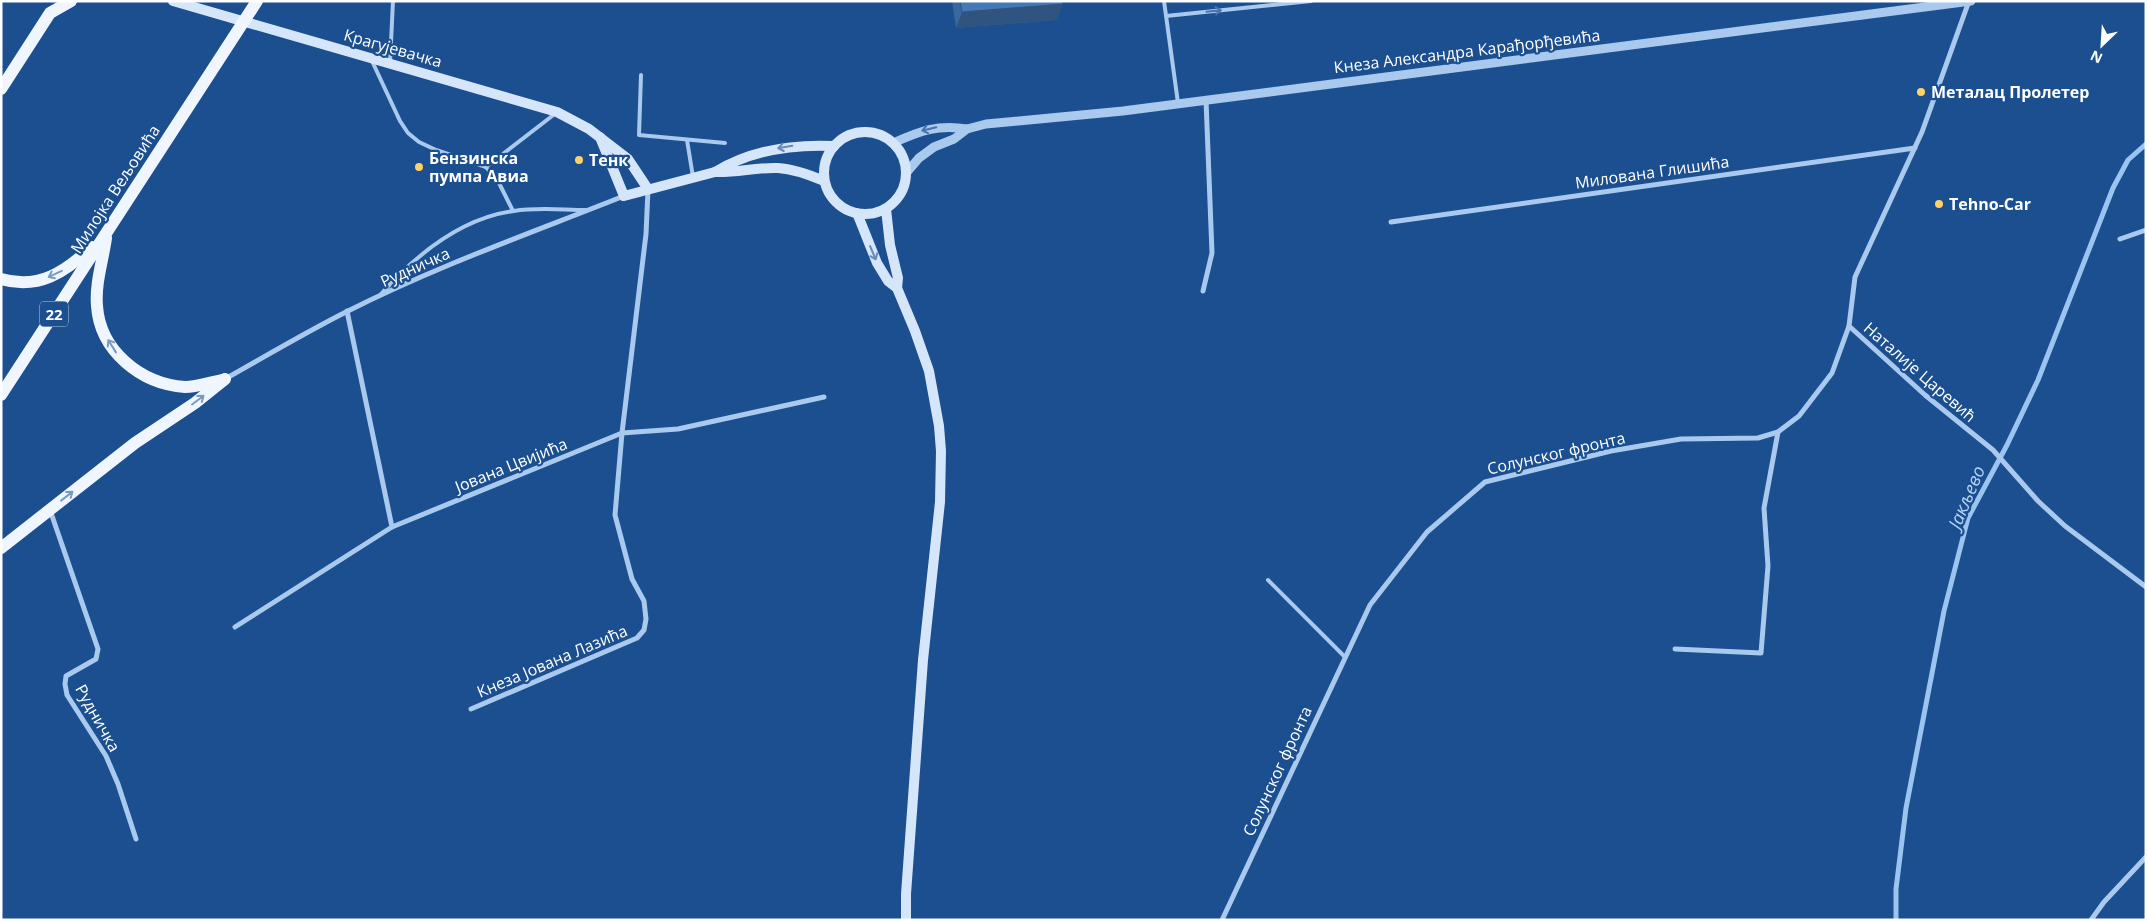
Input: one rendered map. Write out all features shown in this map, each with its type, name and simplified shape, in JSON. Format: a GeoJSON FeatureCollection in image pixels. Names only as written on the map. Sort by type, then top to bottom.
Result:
{"type":"FeatureCollection","features":[{"type":"Feature","properties":{"kind":"main road"},"geometry":{"type":"LineString","coordinates":[[1,89],[51,7],[71,1]]}},
{"type":"Feature","properties":{"kind":"main road","name":"Крагујевачка"},"geometry":{"type":"LineString","coordinates":[[173,1],[557,112],[599,136],[628,159],[648,189]]}},
{"type":"Feature","properties":{"kind":"main road","name":"Милојка Вељовића"},"geometry":{"type":"LineString","coordinates":[[1,395],[257,1]]}},
{"type":"Feature","properties":{"kind":"main road"},"geometry":{"type":"LineString","coordinates":[[868,132],[881,135],[893,143],[905,161],[907,172],[906,183],[895,202],[886,209],[876,213],[857,213],[846,209],[836,202],[829,193],[824,181],[827,157],[834,146],[844,138],[856,133],[868,132]]}},
{"type":"Feature","properties":{"kind":"main road"},"geometry":{"type":"LineString","coordinates":[[599,136],[624,196],[715,172],[732,173],[777,168],[791,170],[824,181]]}},
{"type":"Feature","properties":{"kind":"main road"},"geometry":{"type":"LineString","coordinates":[[715,172],[728,164],[775,149],[808,144],[834,146]]}},
{"type":"Feature","properties":{"kind":"main road"},"geometry":{"type":"LineString","coordinates":[[886,209],[890,245],[898,278],[897,288],[929,370],[939,426],[942,472],[923,660],[906,894],[906,920]]}},
{"type":"Feature","properties":{"kind":"main road"},"geometry":{"type":"LineString","coordinates":[[857,213],[877,263],[888,281],[897,288]]}},
{"type":"Feature","properties":{"kind":"main road"},"geometry":{"type":"LineString","coordinates":[[1,279],[23,284],[53,276],[81,257],[106,233]]}},
{"type":"Feature","properties":{"kind":"main road"},"geometry":{"type":"LineString","coordinates":[[106,233],[98,285],[97,306],[103,329],[114,351],[133,370],[165,383],[187,387],[225,379]]}},
{"type":"Feature","properties":{"kind":"main road"},"geometry":{"type":"LineString","coordinates":[[1,548],[134,443],[195,403],[225,379]]}},
{"type":"Feature","properties":{"kind":"street","name":"Кнеза Александра Карађорђевића"},"geometry":{"type":"LineString","coordinates":[[907,172],[926,152],[954,139],[967,129],[986,124],[1178,104],[1970,1]]}},
{"type":"Feature","properties":{"kind":"street","name":"Наталије Царевић"},"geometry":{"type":"LineString","coordinates":[[1970,1],[1936,97],[1915,148],[1855,277],[1849,326],[1925,395],[1993,450],[2038,501],[2065,526],[2146,587]]}},
{"type":"Feature","properties":{"kind":"street"},"geometry":{"type":"LineString","coordinates":[[1203,292],[1212,253],[1206,100]]}},
{"type":"Feature","properties":{"kind":"street","name":"Кнеза Александра Карађорђевића"},"geometry":{"type":"LineString","coordinates":[[893,143],[924,130],[938,127],[949,126],[967,129]]}},
{"type":"Feature","properties":{"kind":"street","name":"Милована Глишића"},"geometry":{"type":"LineString","coordinates":[[1391,222],[1915,148]]}},
{"type":"Feature","properties":{"kind":"street","name":"Кнеза Јована Лазића"},"geometry":{"type":"LineString","coordinates":[[471,709],[637,638],[644,630],[646,619],[644,601],[632,579],[615,515],[622,433],[641,278],[648,189]]}},
{"type":"Feature","properties":{"kind":"street","name":"Рудничка"},"geometry":{"type":"LineString","coordinates":[[225,379],[347,311],[498,244],[624,196]]}},
{"type":"Feature","properties":{"kind":"street"},"geometry":{"type":"LineString","coordinates":[[2120,239],[2146,230]]}},
{"type":"Feature","properties":{"kind":"street"},"geometry":{"type":"LineString","coordinates":[[347,311],[392,527]]}},
{"type":"Feature","properties":{"kind":"street","name":"Солунског фронта"},"geometry":{"type":"LineString","coordinates":[[1222,920],[1344,656],[1370,605],[1427,532],[1485,482],[1620,450],[1681,440],[1758,438],[1778,432],[1799,416],[1832,373],[1849,326]]}},
{"type":"Feature","properties":{"kind":"street","name":"Јована Цвијића"},"geometry":{"type":"LineString","coordinates":[[235,627],[392,527],[622,433],[678,429],[824,396]]}},
{"type":"Feature","properties":{"kind":"street"},"geometry":{"type":"LineString","coordinates":[[1675,649],[1761,653],[1768,566],[1764,508],[1778,432]]}},
{"type":"Feature","properties":{"kind":"street","name":"Рудничка"},"geometry":{"type":"LineString","coordinates":[[50,509],[98,649],[96,659],[66,676],[67,695],[106,756],[136,839]]}},
{"type":"Feature","properties":{"kind":"street"},"geometry":{"type":"LineString","coordinates":[[2091,920],[2104,902],[2146,857]]}},
{"type":"Feature","properties":{"kind":"lane"},"geometry":{"type":"LineString","coordinates":[[390,63],[393,1]]}},
{"type":"Feature","properties":{"kind":"lane"},"geometry":{"type":"LineString","coordinates":[[1164,1],[1178,104]]}},
{"type":"Feature","properties":{"kind":"lane"},"geometry":{"type":"LineString","coordinates":[[1166,16],[1311,1]]}},
{"type":"Feature","properties":{"kind":"lane"},"geometry":{"type":"LineString","coordinates":[[371,57],[400,121],[408,133],[419,142],[436,150],[486,167],[499,183],[512,211]]}},
{"type":"Feature","properties":{"kind":"lane"},"geometry":{"type":"LineString","coordinates":[[640,75],[639,135],[725,143]]}},
{"type":"Feature","properties":{"kind":"lane"},"geometry":{"type":"LineString","coordinates":[[486,167],[557,112]]}},
{"type":"Feature","properties":{"kind":"lane"},"geometry":{"type":"LineString","coordinates":[[687,140],[693,177]]}},
{"type":"Feature","properties":{"kind":"lane"},"geometry":{"type":"LineString","coordinates":[[380,296],[413,262],[445,238],[481,220],[512,211],[589,210]]}},
{"type":"Feature","properties":{"kind":"lane"},"geometry":{"type":"LineString","coordinates":[[1268,580],[1344,656]]}},
{"type":"Feature","properties":{"kind":"building"},"geometry":{"type":"Polygon","coordinates":[[[960,1],[1062,1],[1063,4],[962,12],[960,1]]]}},
{"type":"Feature","properties":{"kind":"waterway","name":"Јакљево"},"geometry":{"type":"LineString","coordinates":[[1896,920],[1896,889],[1906,808],[1944,611],[1968,518],[2007,445],[2038,380],[2113,188],[2128,160],[2146,144]]}},
{"type":"Feature","properties":{"kind":"place","name":"Металац Пролетер"},"geometry":{"type":"Point","coordinates":[1921,92]}},
{"type":"Feature","properties":{"kind":"place","name":"Тенк"},"geometry":{"type":"Point","coordinates":[579,160]}},
{"type":"Feature","properties":{"kind":"place","name":"Бензинска пумпа Авиа"},"geometry":{"type":"Point","coordinates":[419,167]}},
{"type":"Feature","properties":{"kind":"place","name":"Tehno-Car"},"geometry":{"type":"Point","coordinates":[1939,204]}}]}
